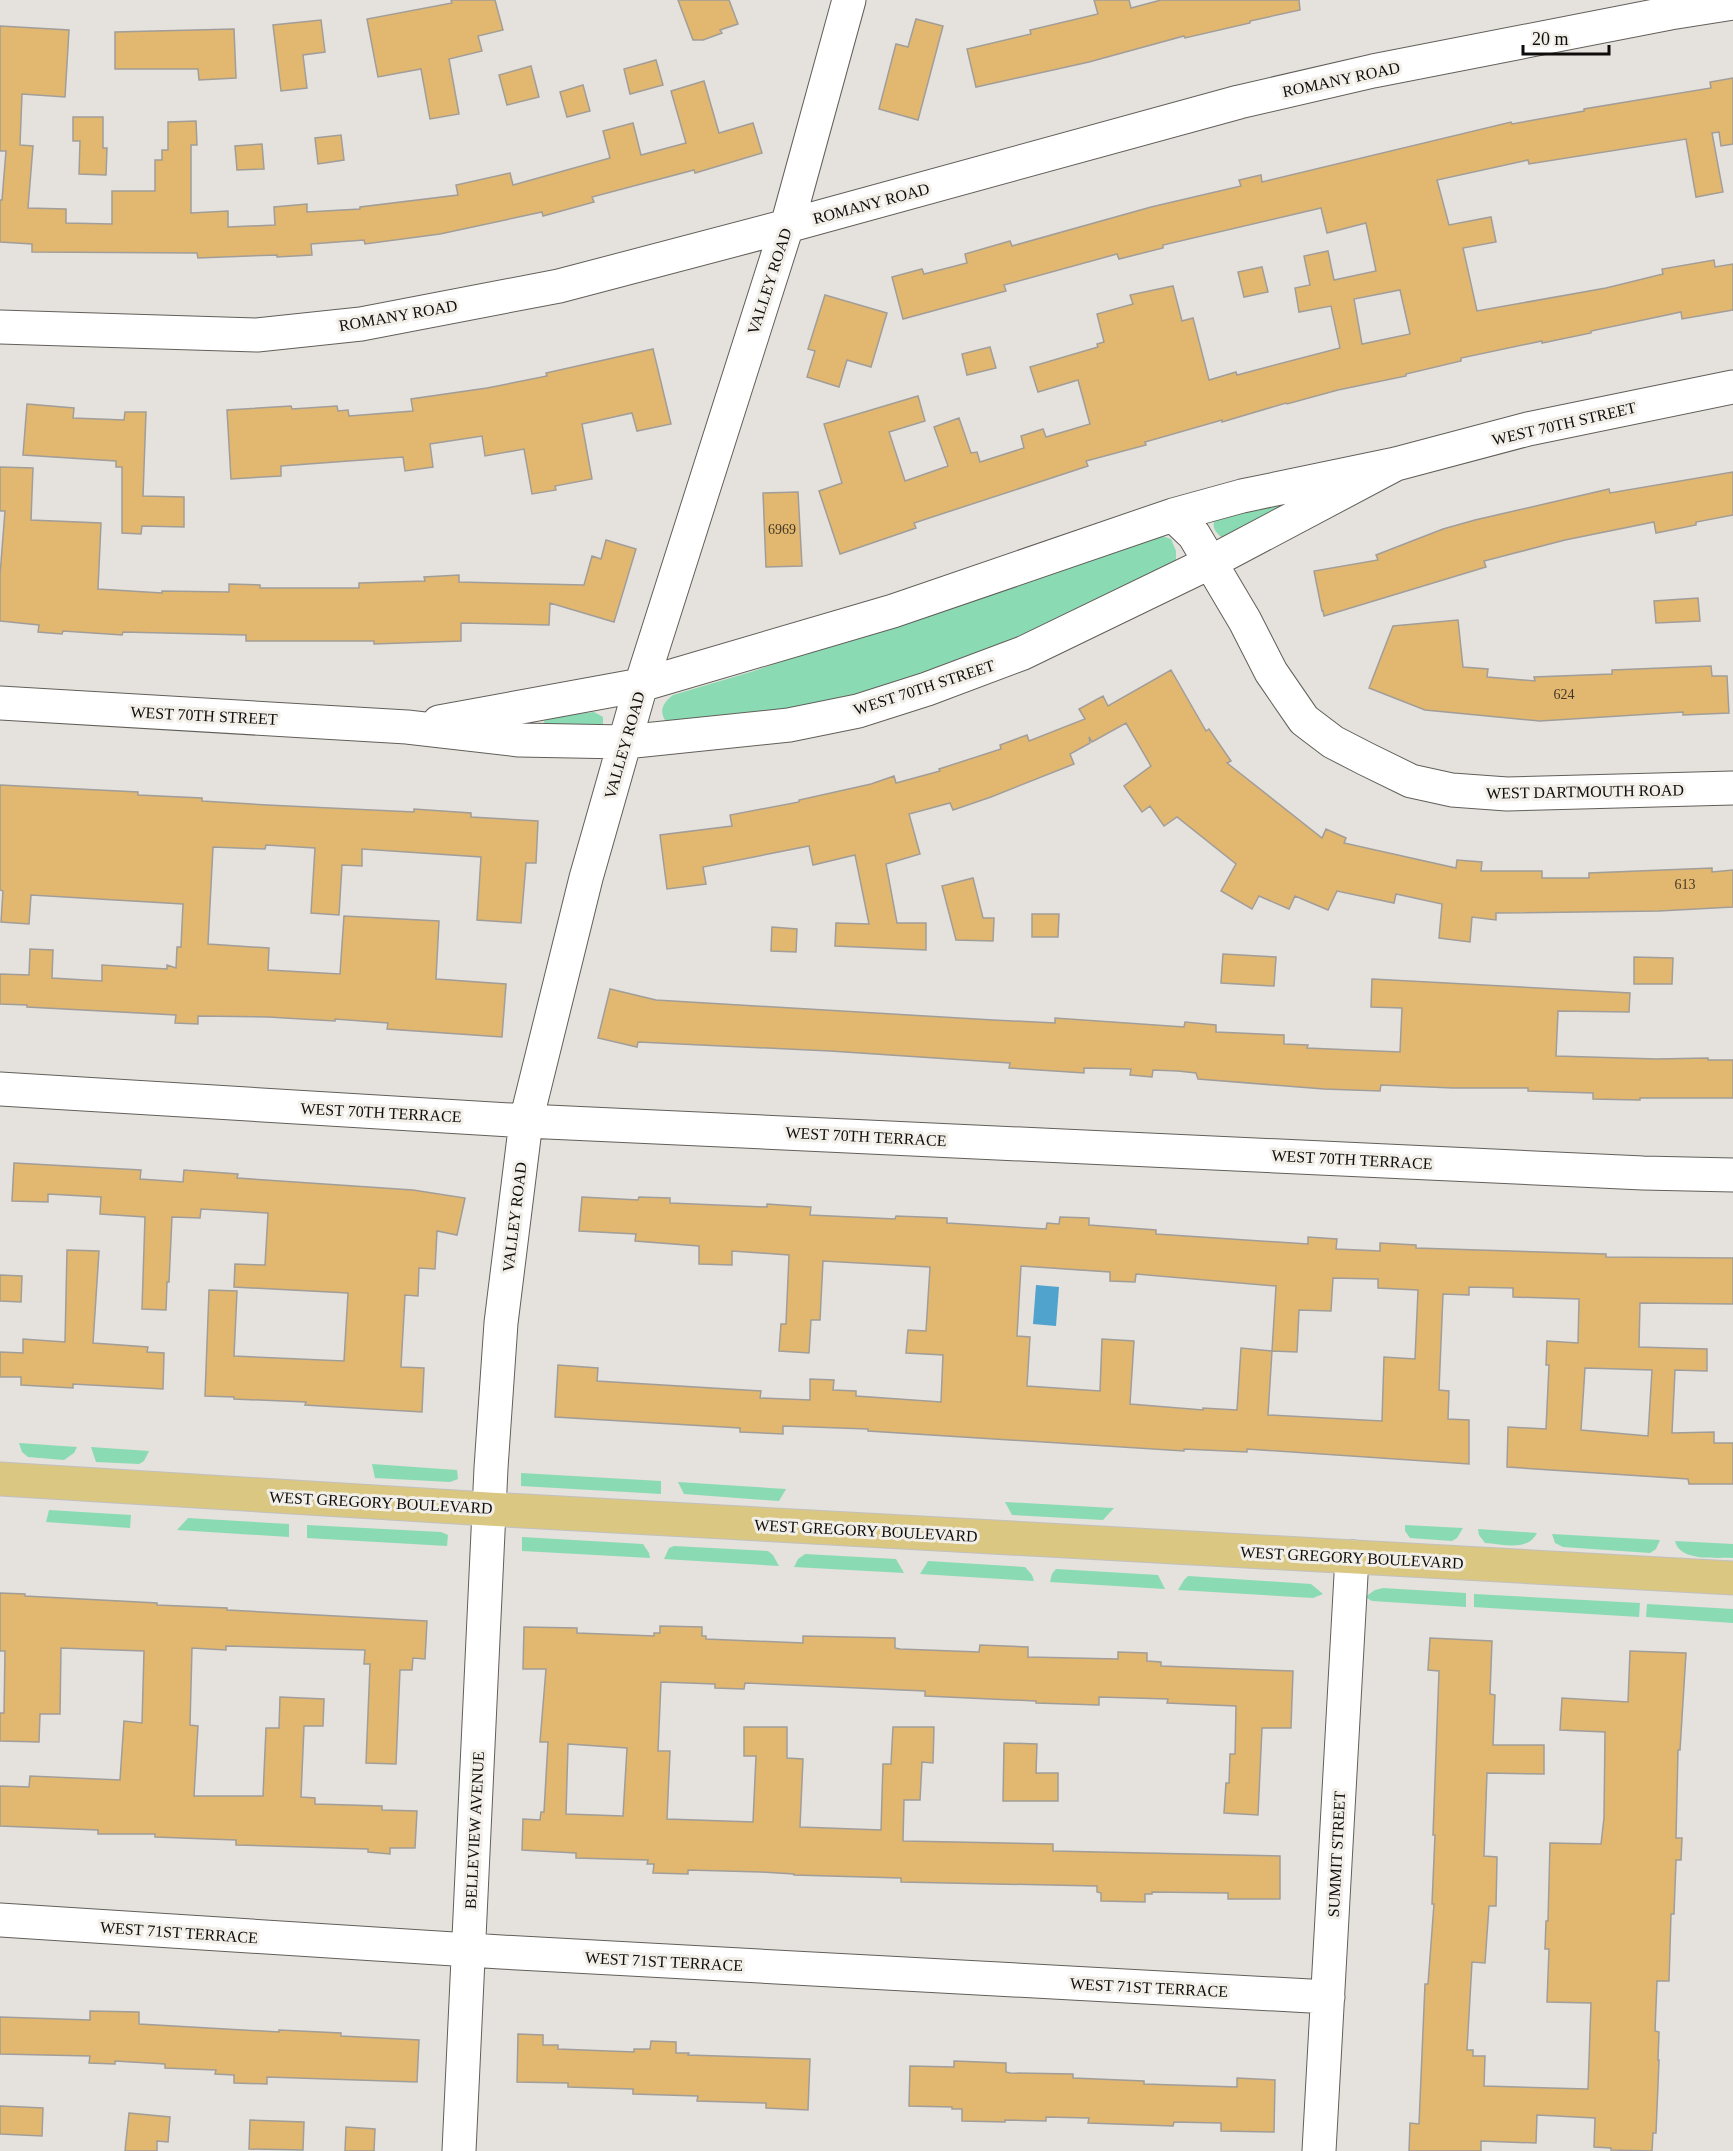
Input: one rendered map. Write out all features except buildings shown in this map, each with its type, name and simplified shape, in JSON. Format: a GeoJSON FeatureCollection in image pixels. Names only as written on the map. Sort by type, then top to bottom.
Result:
{"type":"FeatureCollection","features":[{"type":"Feature","properties":{"kind":"main road","name":"WEST GREGORY BOULEVARD"},"geometry":{"type":"LineString","coordinates":[[0,1479],[488,1509],[1733,1578]]}},
{"type":"Feature","properties":{"kind":"street","name":"VALLEY ROAD"},"geometry":{"type":"LineString","coordinates":[[488,1509],[501,1323],[525,1121],[586,878],[641,685],[787,226],[849,0]]}},
{"type":"Feature","properties":{"kind":"street","name":"ROMANY ROAD"},"geometry":{"type":"LineString","coordinates":[[0,327],[257,335],[361,324],[559,286],[1239,102],[1373,71],[1670,13],[1733,3]]}},
{"type":"Feature","properties":{"kind":"street","name":"WEST 70TH STREET"},"geometry":{"type":"LineString","coordinates":[[407,728],[641,685],[893,611],[1173,515],[1242,496],[1396,464],[1528,429],[1733,387]]}},
{"type":"Feature","properties":{"kind":"street","name":"WEST 70TH STREET"},"geometry":{"type":"LineString","coordinates":[[0,703],[407,728],[519,740],[625,742],[789,725],[858,711],[927,689],[1023,653],[1211,562],[1396,464]]}},
{"type":"Feature","properties":{"kind":"street","name":"WEST DARTMOUTH ROAD"},"geometry":{"type":"LineString","coordinates":[[1173,515],[1194,535],[1271,672],[1304,720],[1333,742],[1411,781],[1452,790],[1507,794],[1733,788]]}},
{"type":"Feature","properties":{"kind":"street","name":"WEST 70TH TERRACE"},"geometry":{"type":"LineString","coordinates":[[0,1089],[525,1121],[1643,1173],[1733,1174]]}},
{"type":"Feature","properties":{"kind":"street","name":"BELLEVIEW AVENUE"},"geometry":{"type":"LineString","coordinates":[[459,2151],[488,1509]]}},
{"type":"Feature","properties":{"kind":"street","name":"SUMMIT STREET"},"geometry":{"type":"LineString","coordinates":[[1320,2151],[1352,1557]]}},
{"type":"Feature","properties":{"kind":"street","name":"WEST 71ST TERRACE"},"geometry":{"type":"LineString","coordinates":[[0,1920],[469,1951],[1328,1997]]}},
{"type":"Feature","properties":{"kind":"green space"},"geometry":{"type":"Polygon","coordinates":[[[1299,500],[1231,535],[1221,537],[1214,528],[1215,518],[1299,500]]]}},
{"type":"Feature","properties":{"kind":"green space"},"geometry":{"type":"Polygon","coordinates":[[[1162,536],[1171,539],[1176,551],[1176,560],[1170,566],[1032,634],[910,681],[790,712],[669,725],[663,717],[662,709],[673,695],[754,671],[1150,537],[1162,536]]]}},
{"type":"Feature","properties":{"kind":"green space"},"geometry":{"type":"Polygon","coordinates":[[[594,712],[603,717],[603,724],[595,729],[545,727],[544,721],[551,717],[594,712]]]}},
{"type":"Feature","properties":{"kind":"green space"},"geometry":{"type":"Polygon","coordinates":[[[19,1443],[77,1447],[74,1453],[64,1460],[28,1457],[22,1452],[19,1443]]]}},
{"type":"Feature","properties":{"kind":"green space"},"geometry":{"type":"Polygon","coordinates":[[[91,1447],[149,1451],[144,1461],[139,1464],[96,1462],[91,1447]]]}},
{"type":"Feature","properties":{"kind":"green space"},"geometry":{"type":"Polygon","coordinates":[[[372,1464],[457,1470],[458,1479],[450,1482],[375,1478],[372,1464]]]}},
{"type":"Feature","properties":{"kind":"green space"},"geometry":{"type":"Polygon","coordinates":[[[521,1473],[661,1481],[661,1494],[521,1486],[521,1473]]]}},
{"type":"Feature","properties":{"kind":"green space"},"geometry":{"type":"Polygon","coordinates":[[[678,1482],[786,1489],[779,1501],[684,1494],[678,1482]]]}},
{"type":"Feature","properties":{"kind":"green space"},"geometry":{"type":"Polygon","coordinates":[[[1005,1502],[1114,1508],[1103,1520],[1012,1515],[1005,1502]]]}},
{"type":"Feature","properties":{"kind":"green space"},"geometry":{"type":"Polygon","coordinates":[[[49,1510],[131,1515],[130,1528],[46,1522],[49,1510]]]}},
{"type":"Feature","properties":{"kind":"green space"},"geometry":{"type":"Polygon","coordinates":[[[188,1518],[289,1524],[289,1537],[177,1530],[188,1518]]]}},
{"type":"Feature","properties":{"kind":"green space"},"geometry":{"type":"Polygon","coordinates":[[[307,1525],[441,1532],[448,1535],[447,1546],[307,1538],[307,1525]]]}},
{"type":"Feature","properties":{"kind":"green space"},"geometry":{"type":"Polygon","coordinates":[[[1405,1525],[1463,1528],[1457,1538],[1452,1541],[1410,1538],[1405,1531],[1405,1525]]]}},
{"type":"Feature","properties":{"kind":"green space"},"geometry":{"type":"Polygon","coordinates":[[[1478,1529],[1537,1533],[1527,1543],[1514,1546],[1485,1543],[1478,1529]]]}},
{"type":"Feature","properties":{"kind":"green space"},"geometry":{"type":"Polygon","coordinates":[[[1552,1534],[1660,1540],[1656,1549],[1650,1553],[1563,1547],[1555,1543],[1552,1534]]]}},
{"type":"Feature","properties":{"kind":"green space"},"geometry":{"type":"Polygon","coordinates":[[[522,1537],[643,1544],[650,1558],[522,1551],[522,1537]]]}},
{"type":"Feature","properties":{"kind":"green space"},"geometry":{"type":"Polygon","coordinates":[[[1675,1541],[1733,1544],[1733,1558],[1691,1555],[1678,1548],[1675,1541]]]}},
{"type":"Feature","properties":{"kind":"green space"},"geometry":{"type":"Polygon","coordinates":[[[674,1546],[768,1551],[779,1566],[664,1559],[669,1548],[674,1546]]]}},
{"type":"Feature","properties":{"kind":"green space"},"geometry":{"type":"Polygon","coordinates":[[[805,1554],[896,1559],[904,1573],[794,1567],[798,1559],[805,1554]]]}},
{"type":"Feature","properties":{"kind":"green space"},"geometry":{"type":"Polygon","coordinates":[[[928,1561],[1025,1567],[1034,1581],[920,1574],[928,1561]]]}},
{"type":"Feature","properties":{"kind":"green space"},"geometry":{"type":"Polygon","coordinates":[[[1056,1569],[1158,1575],[1165,1589],[1050,1582],[1056,1569]]]}},
{"type":"Feature","properties":{"kind":"green space"},"geometry":{"type":"Polygon","coordinates":[[[1188,1576],[1311,1584],[1323,1594],[1313,1598],[1178,1590],[1188,1576]]]}},
{"type":"Feature","properties":{"kind":"green space"},"geometry":{"type":"Polygon","coordinates":[[[1383,1588],[1466,1593],[1466,1607],[1372,1601],[1365,1597],[1383,1588]]]}},
{"type":"Feature","properties":{"kind":"green space"},"geometry":{"type":"Polygon","coordinates":[[[1474,1594],[1640,1603],[1639,1617],[1474,1607],[1474,1594]]]}},
{"type":"Feature","properties":{"kind":"green space"},"geometry":{"type":"Polygon","coordinates":[[[1647,1604],[1733,1609],[1733,1623],[1646,1617],[1647,1604]]]}},
{"type":"Feature","properties":{"kind":"water"},"geometry":{"type":"Polygon","coordinates":[[[1036,1285],[1059,1287],[1056,1326],[1033,1324],[1036,1285]]]}}]}
